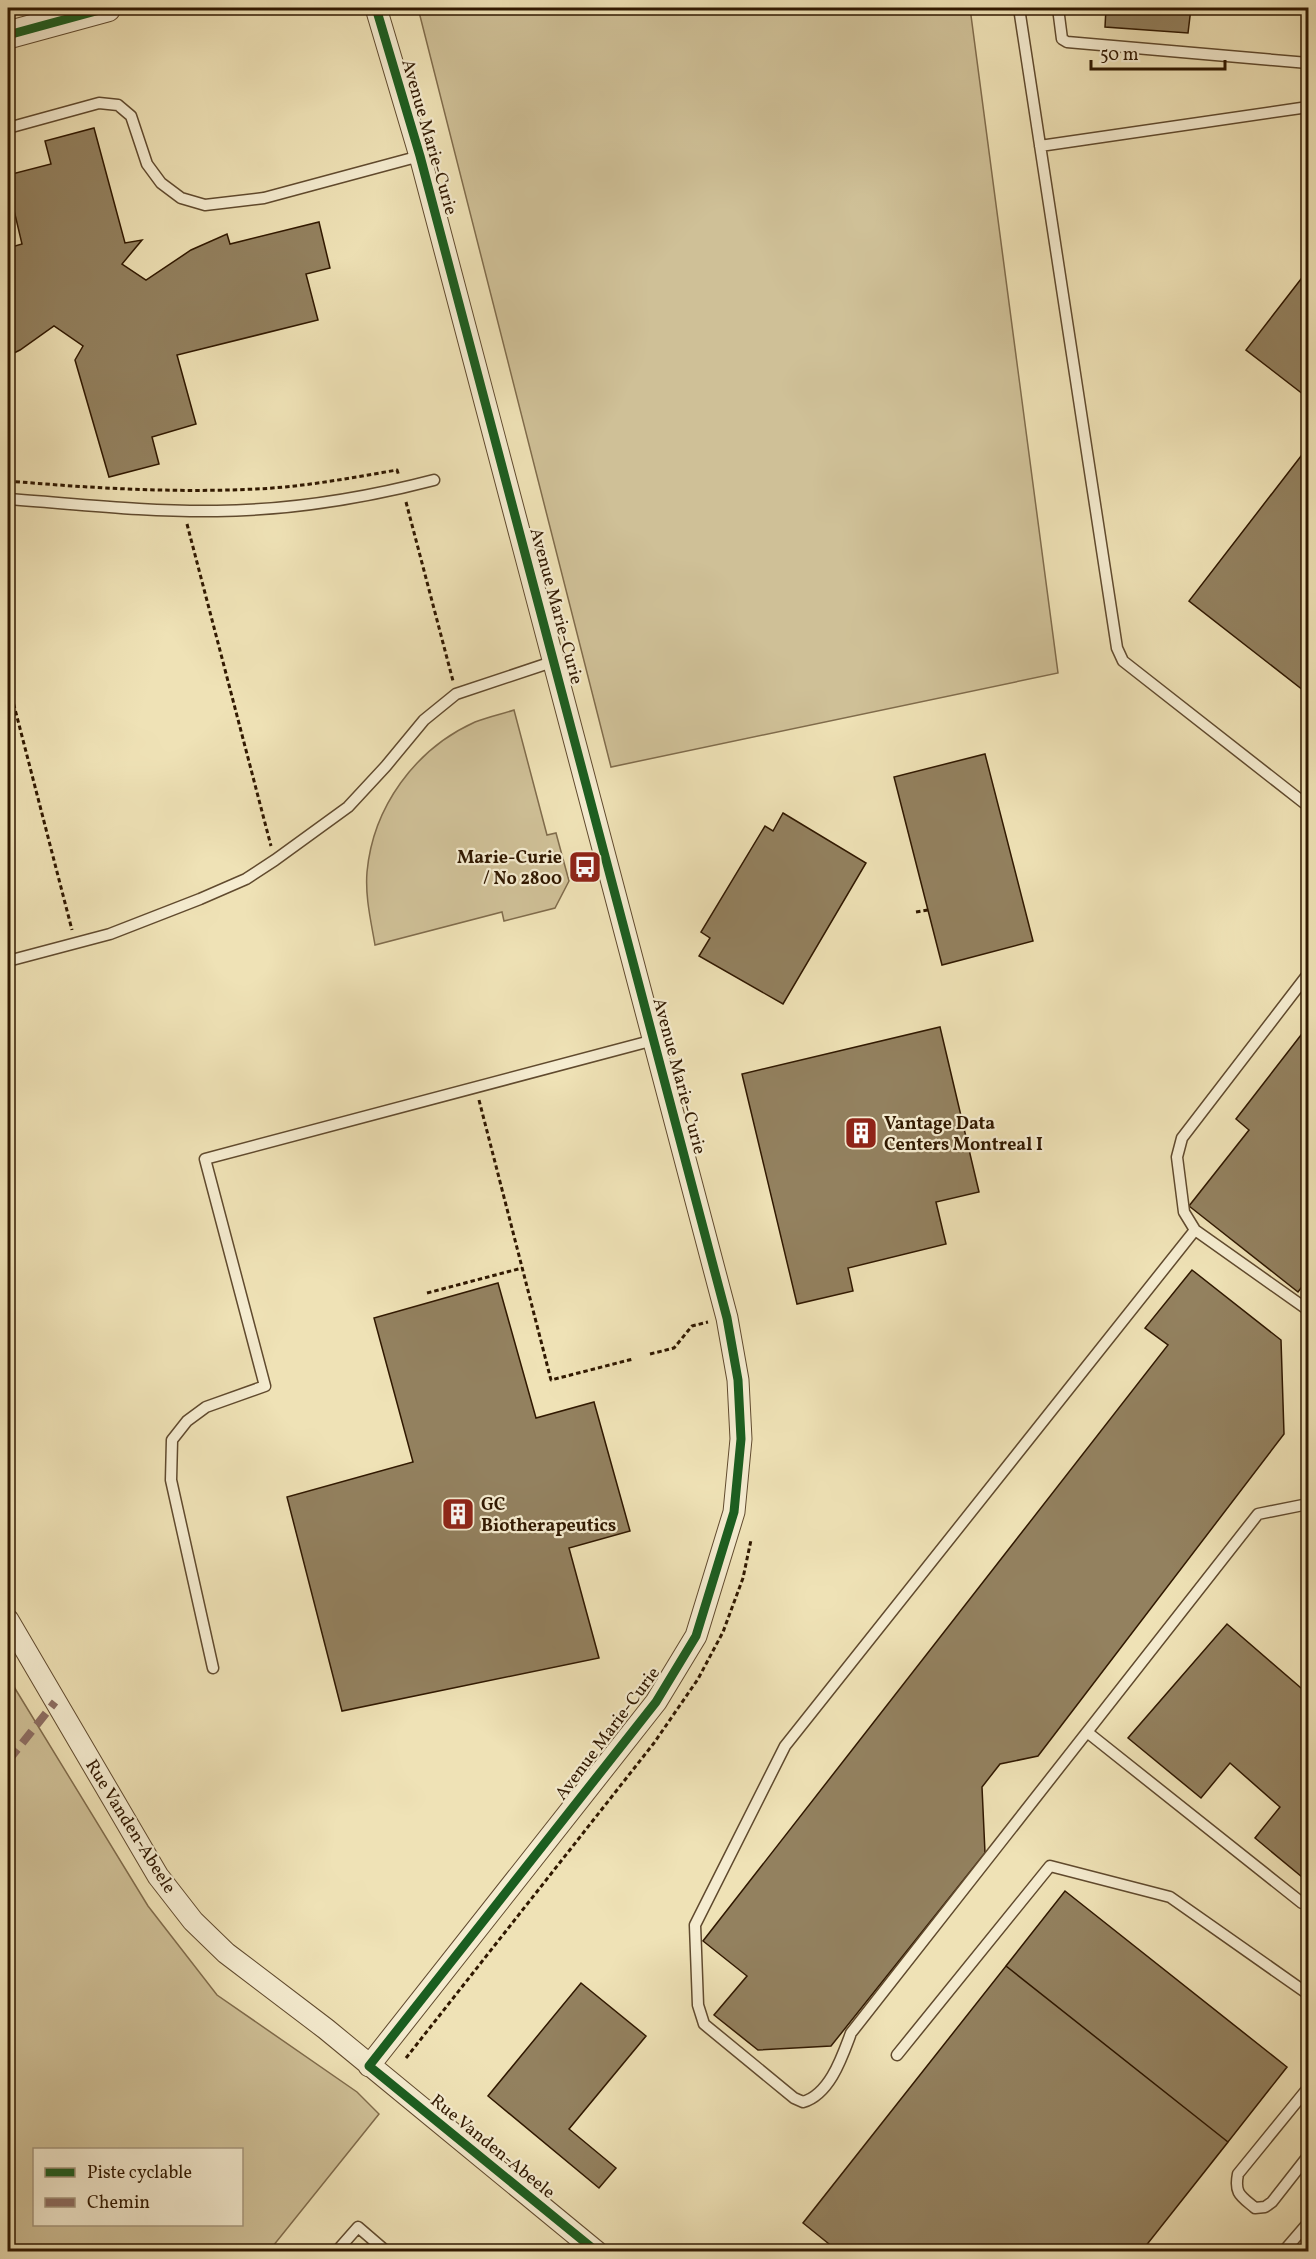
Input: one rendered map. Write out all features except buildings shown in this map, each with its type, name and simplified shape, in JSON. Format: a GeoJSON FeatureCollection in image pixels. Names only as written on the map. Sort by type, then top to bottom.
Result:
{"type":"FeatureCollection","features":[{"type":"Feature","properties":{"kind":"street"},"geometry":{"type":"LineString","coordinates":[[8,35],[107,8]]}},
{"type":"Feature","properties":{"kind":"street","name":"Avenue Marie-Curie"},"geometry":{"type":"LineString","coordinates":[[369,2066],[656,1702],[696,1636],[734,1512],[741,1439],[738,1380],[727,1318],[420,156],[376,8]]}},
{"type":"Feature","properties":{"kind":"street","name":"Avenue Marie-Curie"},"geometry":{"type":"LineString","coordinates":[[390,8],[420,156]]}},
{"type":"Feature","properties":{"kind":"street","name":"Rue Vanden-Abeele"},"geometry":{"type":"LineString","coordinates":[[8,1620],[158,1876],[186,1912],[226,1953],[326,2029],[597,2252]]}},
{"type":"Feature","properties":{"kind":"lane"},"geometry":{"type":"LineString","coordinates":[[1018,8],[1117,648],[1123,661],[1308,806]]}},
{"type":"Feature","properties":{"kind":"lane"},"geometry":{"type":"LineString","coordinates":[[1058,8],[1062,39],[1067,42],[1308,63]]}},
{"type":"Feature","properties":{"kind":"lane"},"geometry":{"type":"LineString","coordinates":[[8,128],[99,103],[118,105],[131,116],[147,164],[160,183],[181,198],[205,205],[264,198],[420,156]]}},
{"type":"Feature","properties":{"kind":"lane"},"geometry":{"type":"LineString","coordinates":[[1040,146],[1308,107]]}},
{"type":"Feature","properties":{"kind":"lane"},"geometry":{"type":"LineString","coordinates":[[8,499],[98,508],[220,511],[317,502],[402,488],[434,480]]}},
{"type":"Feature","properties":{"kind":"lane"},"geometry":{"type":"LineString","coordinates":[[8,961],[110,934],[201,900],[246,879],[275,861],[348,807],[424,720],[456,694],[555,662]]}},
{"type":"Feature","properties":{"kind":"lane"},"geometry":{"type":"LineString","coordinates":[[1308,974],[1182,1138],[1177,1156],[1184,1212],[1195,1230],[1308,1310]]}},
{"type":"Feature","properties":{"kind":"lane"},"geometry":{"type":"LineString","coordinates":[[213,1668],[171,1480],[172,1440],[187,1421],[206,1407],[266,1386],[206,1159],[654,1040]]}},
{"type":"Feature","properties":{"kind":"lane"},"geometry":{"type":"LineString","coordinates":[[1195,1230],[785,1746],[695,1925],[698,2005],[705,2024],[794,2098],[803,2102],[813,2100],[838,2070],[851,2033],[1258,1514],[1308,1504]]}},
{"type":"Feature","properties":{"kind":"lane"},"geometry":{"type":"LineString","coordinates":[[1087,1732],[1302,1903],[1308,1903]]}},
{"type":"Feature","properties":{"kind":"lane"},"geometry":{"type":"LineString","coordinates":[[897,2055],[1050,1866],[1170,1897],[1308,1994]]}},
{"type":"Feature","properties":{"kind":"lane"},"geometry":{"type":"LineString","coordinates":[[1308,2088],[1238,2174],[1236,2185],[1238,2194],[1255,2208],[1265,2207],[1272,2202],[1308,2156]]}},
{"type":"Feature","properties":{"kind":"lane"},"geometry":{"type":"LineString","coordinates":[[1283,2252],[1308,2223]]}},
{"type":"Feature","properties":{"kind":"lane"},"geometry":{"type":"LineString","coordinates":[[336,2252],[358,2227],[387,2252]]}},
{"type":"Feature","properties":{"kind":"path"},"geometry":{"type":"LineString","coordinates":[[8,481],[173,491],[258,489],[317,483],[397,470]]}},
{"type":"Feature","properties":{"kind":"path"},"geometry":{"type":"LineString","coordinates":[[404,497],[456,694]]}},
{"type":"Feature","properties":{"kind":"path"},"geometry":{"type":"LineString","coordinates":[[184,511],[275,861]]}},
{"type":"Feature","properties":{"kind":"path"},"geometry":{"type":"LineString","coordinates":[[8,682],[75,943]]}},
{"type":"Feature","properties":{"kind":"path"},"geometry":{"type":"LineString","coordinates":[[915,912],[928,910]]}},
{"type":"Feature","properties":{"kind":"path"},"geometry":{"type":"LineString","coordinates":[[476,1087],[551,1380],[633,1359]]}},
{"type":"Feature","properties":{"kind":"path"},"geometry":{"type":"LineString","coordinates":[[427,1293],[522,1268]]}},
{"type":"Feature","properties":{"kind":"path"},"geometry":{"type":"LineString","coordinates":[[650,1354],[674,1348],[692,1326],[727,1318]]}},
{"type":"Feature","properties":{"kind":"shaded area"},"geometry":{"type":"Polygon","coordinates":[[[418,8],[970,8],[1058,673],[611,767],[418,8]]]}},
{"type":"Feature","properties":{"kind":"shaded area"},"geometry":{"type":"Polygon","coordinates":[[[514,710],[547,835],[556,833],[569,881],[555,908],[504,921],[502,912],[375,945],[368,900],[367,872],[378,825],[388,803],[416,764],[434,748],[475,722],[514,710]]]}},
{"type":"Feature","properties":{"kind":"shaded area"},"geometry":{"type":"Polygon","coordinates":[[[8,1677],[148,1906],[217,1995],[357,2092],[379,2114],[269,2251],[8,2251],[8,1677]]]}},
{"type":"Feature","properties":{"kind":"marked path"},"geometry":{"type":"LineString","coordinates":[[8,1761],[55,1702]]}},
{"type":"Feature","properties":{"kind":"cycle path"},"geometry":{"type":"LineString","coordinates":[[8,35],[107,8]]}},
{"type":"Feature","properties":{"kind":"cycle path"},"geometry":{"type":"LineString","coordinates":[[376,8],[420,156],[727,1318],[738,1380],[741,1439],[734,1512],[696,1636],[656,1702],[369,2066],[597,2252]]}},
{"type":"Feature","properties":{"kind":"place","name":"Marie-Curie / No 2800"},"geometry":{"type":"Point","coordinates":[585,867]}},
{"type":"Feature","properties":{"kind":"place","name":"Vantage Data Centers Montreal I"},"geometry":{"type":"Point","coordinates":[861,1133]}},
{"type":"Feature","properties":{"kind":"place","name":"GC Biotherapeutics"},"geometry":{"type":"Point","coordinates":[458,1514]}}]}
